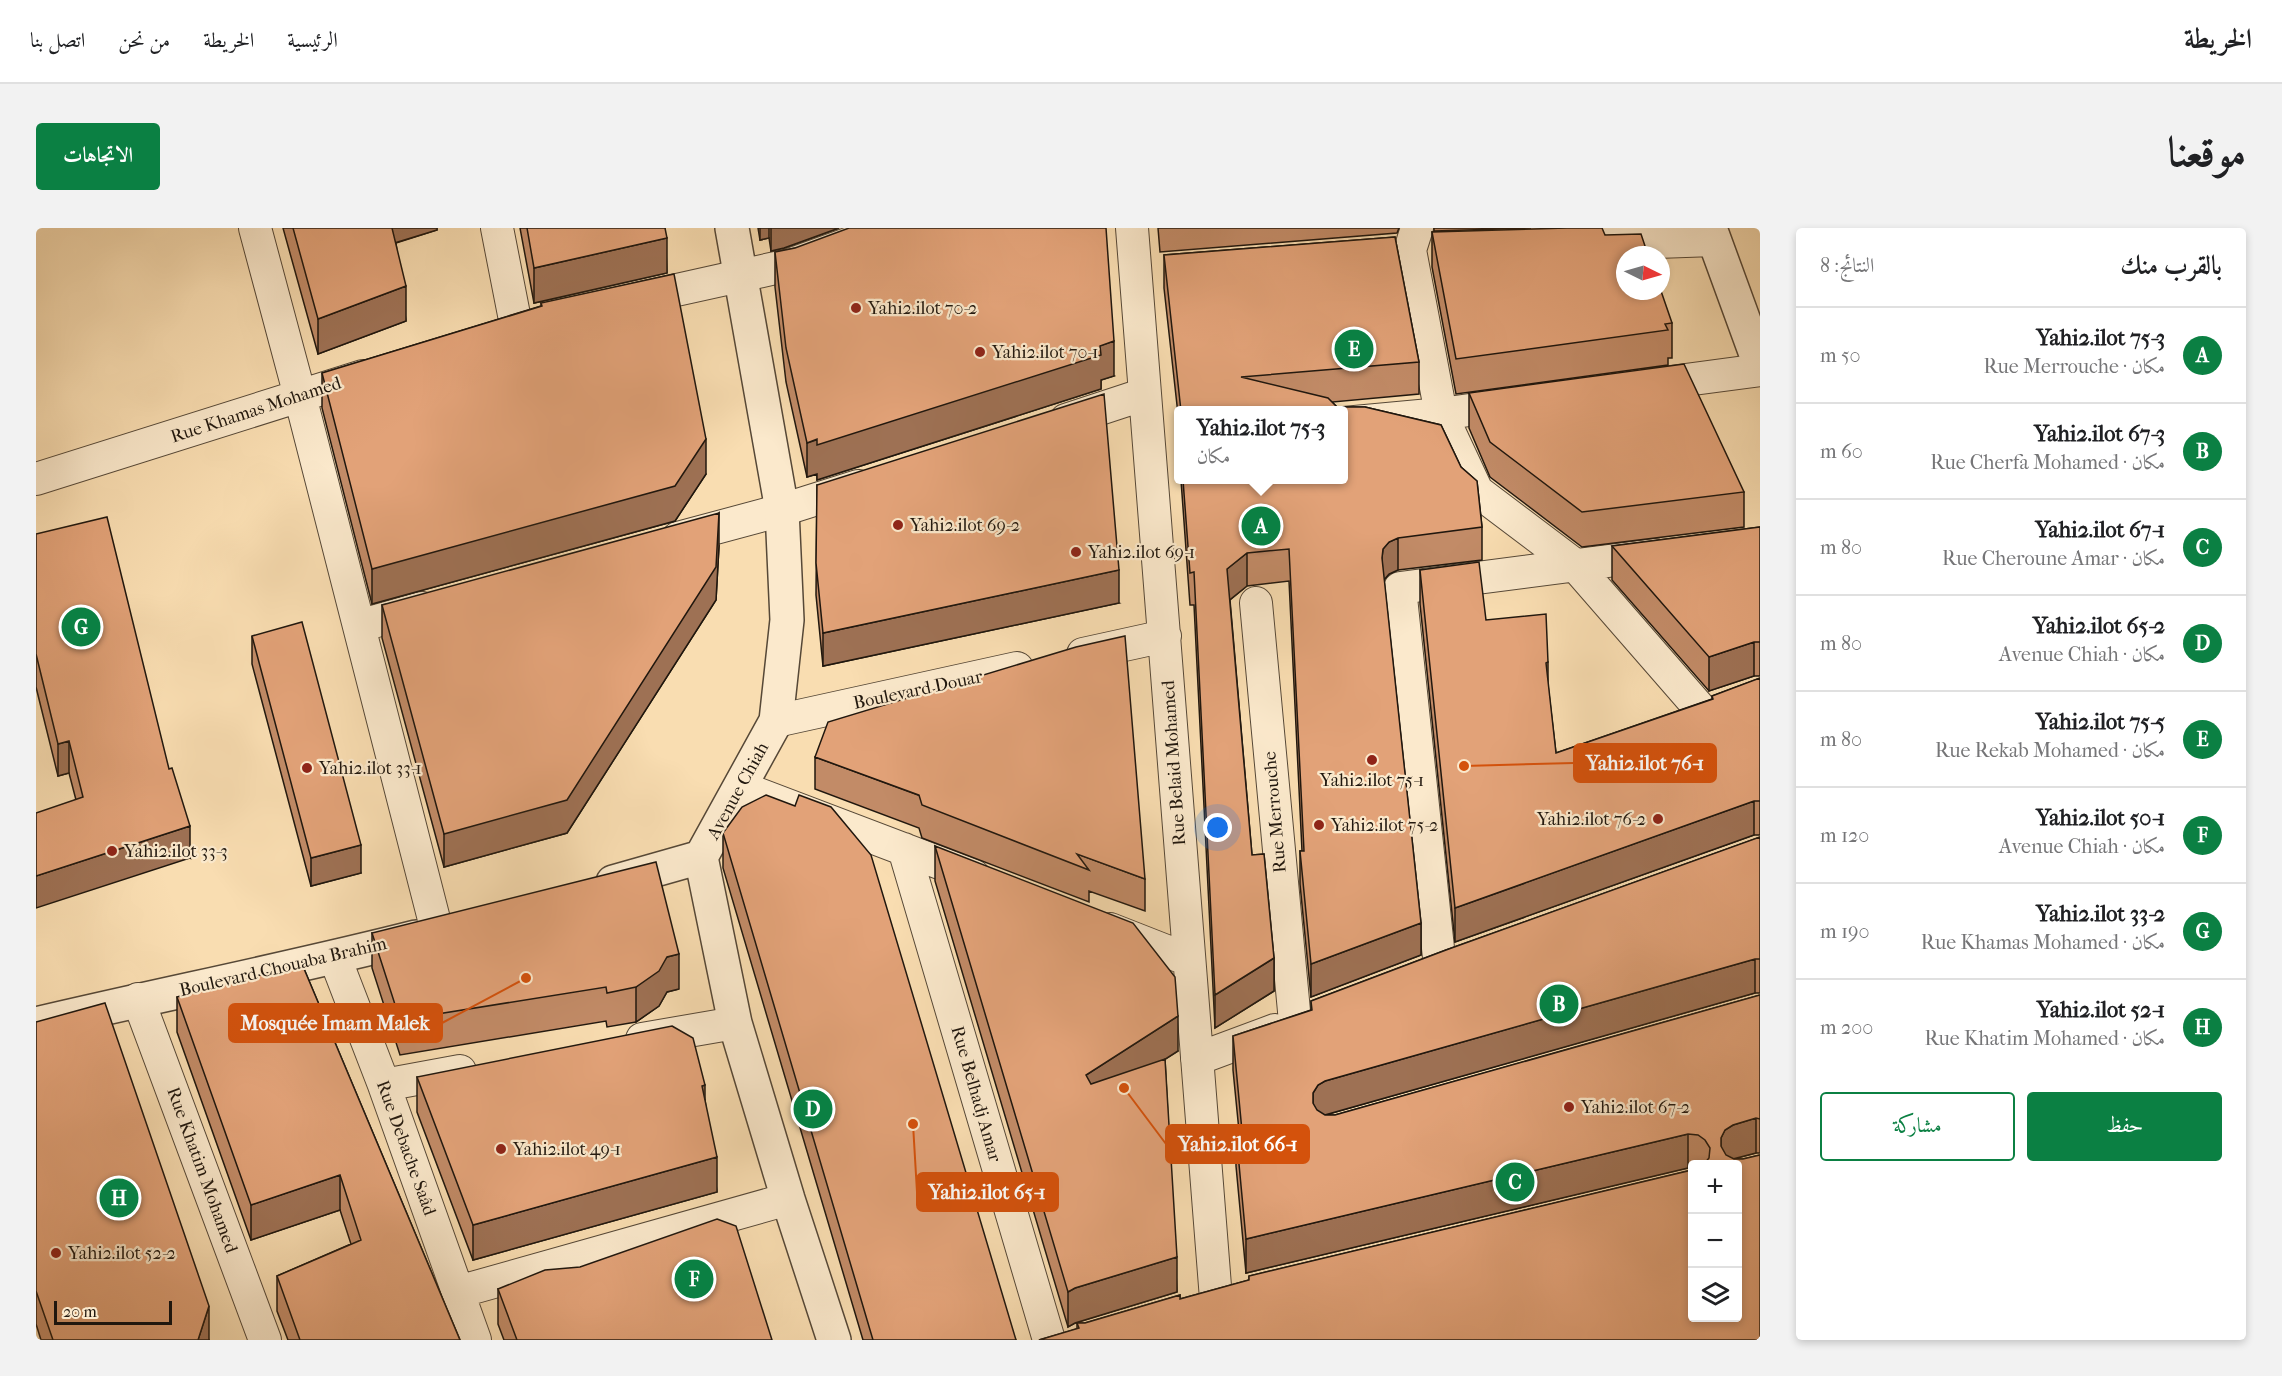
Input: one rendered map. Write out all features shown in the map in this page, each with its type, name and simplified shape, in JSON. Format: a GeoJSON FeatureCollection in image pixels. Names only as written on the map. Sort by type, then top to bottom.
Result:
{"type":"FeatureCollection","features":[{"type":"Feature","properties":{"kind":"street"},"geometry":{"type":"LineString","coordinates":[[255,228],[359,626],[448,928]]}},
{"type":"Feature","properties":{"kind":"street"},"geometry":{"type":"LineString","coordinates":[[497,228],[516,326]]}},
{"type":"Feature","properties":{"kind":"street","name":"Avenue Chiah"},"geometry":{"type":"LineString","coordinates":[[732,228],[782,510],[787,620],[776,722],[701,857],[735,1023],[788,1199],[834,1340]]}},
{"type":"Feature","properties":{"kind":"street"},"geometry":{"type":"LineString","coordinates":[[606,306],[789,265],[841,237],[892,228]]}},
{"type":"Feature","properties":{"kind":"street","name":"Rue Belaid Mohamed"},"geometry":{"type":"LineString","coordinates":[[1132,228],[1147,271],[1145,394],[1216,1299]]}},
{"type":"Feature","properties":{"kind":"street"},"geometry":{"type":"LineString","coordinates":[[1574,245],[1712,234],[1760,365]]}},
{"type":"Feature","properties":{"kind":"street"},"geometry":{"type":"LineString","coordinates":[[1445,249],[1404,243],[1441,414],[1477,491],[1575,565],[1715,708],[1672,723]]}},
{"type":"Feature","properties":{"kind":"street","name":"Rue Khamas Mohamed"},"geometry":{"type":"LineString","coordinates":[[36,479],[391,366]]}},
{"type":"Feature","properties":{"kind":"street"},"geometry":{"type":"LineString","coordinates":[[1618,389],[1760,370]]}},
{"type":"Feature","properties":{"kind":"street"},"geometry":{"type":"LineString","coordinates":[[1043,427],[1145,394]]}},
{"type":"Feature","properties":{"kind":"street"},"geometry":{"type":"LineString","coordinates":[[1348,423],[1441,414],[1536,401]]}},
{"type":"Feature","properties":{"kind":"street"},"geometry":{"type":"LineString","coordinates":[[656,544],[782,510],[884,478]]}},
{"type":"Feature","properties":{"kind":"street"},"geometry":{"type":"LineString","coordinates":[[1440,967],[1400,588],[1679,552]]}},
{"type":"Feature","properties":{"kind":"street"},"geometry":{"type":"LineString","coordinates":[[359,626],[451,601]]}},
{"type":"Feature","properties":{"kind":"street","name":"Rue Merrouche"},"geometry":{"type":"LineString","coordinates":[[1197,1059],[1306,1018],[1256,603]]}},
{"type":"Feature","properties":{"kind":"street","name":"Boulevard Douar"},"geometry":{"type":"LineString","coordinates":[[776,722],[1165,636]]}},
{"type":"Feature","properties":{"kind":"street"},"geometry":{"type":"LineString","coordinates":[[740,787],[1002,887]]}},
{"type":"Feature","properties":{"kind":"street","name":"Rue Belhadj Amar"},"geometry":{"type":"LineString","coordinates":[[904,849],[1049,1340]]}},
{"type":"Feature","properties":{"kind":"street"},"geometry":{"type":"LineString","coordinates":[[586,889],[701,857]]}},
{"type":"Feature","properties":{"kind":"street"},"geometry":{"type":"LineString","coordinates":[[1079,917],[1189,960]]}},
{"type":"Feature","properties":{"kind":"street","name":"Boulevard Chouaba Brahim"},"geometry":{"type":"LineString","coordinates":[[36,1024],[138,999],[335,958],[448,928]]}},
{"type":"Feature","properties":{"kind":"street","name":"Rue Debache Saâd"},"geometry":{"type":"LineString","coordinates":[[335,958],[384,1085],[475,1340]]}},
{"type":"Feature","properties":{"kind":"street","name":"Rue Khatim Mohamed"},"geometry":{"type":"LineString","coordinates":[[138,999],[265,1340]]}},
{"type":"Feature","properties":{"kind":"street"},"geometry":{"type":"LineString","coordinates":[[618,1043],[735,1023]]}},
{"type":"Feature","properties":{"kind":"street"},"geometry":{"type":"LineString","coordinates":[[384,1085],[489,1066]]}},
{"type":"Feature","properties":{"kind":"street"},"geometry":{"type":"LineString","coordinates":[[458,1292],[788,1199]]}},
{"type":"Feature","properties":{"kind":"building"},"geometry":{"type":"Polygon","coordinates":[[[293,228],[392,228],[406,286],[318,319],[293,228]]]}},
{"type":"Feature","properties":{"kind":"building"},"geometry":{"type":"Polygon","coordinates":[[[527,228],[665,228],[667,238],[534,268],[527,228]]]}},
{"type":"Feature","properties":{"kind":"building"},"geometry":{"type":"Polygon","coordinates":[[[849,228],[1106,228],[1114,341],[1100,346],[1101,355],[817,445],[817,439],[807,443],[786,348],[775,252],[795,248],[849,228]]]}},
{"type":"Feature","properties":{"kind":"building"},"geometry":{"type":"Polygon","coordinates":[[[1602,228],[1605,235],[1641,234],[1645,246],[1616,246],[1616,300],[1664,300],[1672,323],[1665,324],[1668,330],[1456,359],[1432,232],[1602,228]]]}},
{"type":"Feature","properties":{"kind":"building"},"geometry":{"type":"Polygon","coordinates":[[[1395,237],[1419,362],[1241,377],[1328,398],[1336,406],[1180,406],[1164,255],[1395,237]]]}},
{"type":"Feature","properties":{"kind":"building"},"geometry":{"type":"Polygon","coordinates":[[[674,274],[706,439],[675,486],[372,569],[322,373],[542,306],[541,303],[674,274]]]}},
{"type":"Feature","properties":{"kind":"building"},"geometry":{"type":"Polygon","coordinates":[[[1684,364],[1744,492],[1582,512],[1490,442],[1469,393],[1684,364]]]}},
{"type":"Feature","properties":{"kind":"building"},"geometry":{"type":"Polygon","coordinates":[[[1104,394],[1119,570],[823,633],[816,563],[817,485],[1104,394]]]}},
{"type":"Feature","properties":{"kind":"building"},"geometry":{"type":"Polygon","coordinates":[[[1348,407],[1365,407],[1441,425],[1461,467],[1477,481],[1482,527],[1398,538],[1389,542],[1383,549],[1382,558],[1421,923],[1311,964],[1300,851],[1304,851],[1289,549],[1247,553],[1227,569],[1252,855],[1264,854],[1274,958],[1215,995],[1194,572],[1190,573],[1183,484],[1348,484],[1348,407]]]}},
{"type":"Feature","properties":{"kind":"building"},"geometry":{"type":"Polygon","coordinates":[[[719,513],[716,567],[567,800],[444,834],[382,605],[719,513]]]}},
{"type":"Feature","properties":{"kind":"building"},"geometry":{"type":"Polygon","coordinates":[[[107,517],[169,769],[172,768],[190,826],[36,876],[36,813],[83,797],[69,741],[58,744],[36,654],[36,534],[107,517]]]}},
{"type":"Feature","properties":{"kind":"building"},"geometry":{"type":"Polygon","coordinates":[[[1760,527],[1760,642],[1709,657],[1612,546],[1760,527]]]}},
{"type":"Feature","properties":{"kind":"building"},"geometry":{"type":"Polygon","coordinates":[[[1479,562],[1486,620],[1546,614],[1548,662],[1546,663],[1556,753],[1713,699],[1712,696],[1760,678],[1760,801],[1754,801],[1455,908],[1420,570],[1479,562]]]}},
{"type":"Feature","properties":{"kind":"building","name":"Yahi2.ilot 33-1"},"geometry":{"type":"Polygon","coordinates":[[[302,622],[361,845],[311,858],[252,636],[302,622]]]}},
{"type":"Feature","properties":{"kind":"building"},"geometry":{"type":"Polygon","coordinates":[[[1125,636],[1145,879],[1077,854],[1089,870],[922,805],[919,795],[815,757],[828,722],[1076,647],[1125,636]]]}},
{"type":"Feature","properties":{"kind":"building"},"geometry":{"type":"Polygon","coordinates":[[[766,795],[795,806],[799,795],[831,807],[871,855],[1016,1340],[873,1340],[723,833],[742,807],[766,795]]]}},
{"type":"Feature","properties":{"kind":"building"},"geometry":{"type":"Polygon","coordinates":[[[1760,837],[1760,959],[1325,1081],[1318,1085],[1313,1093],[1313,1103],[1317,1110],[1325,1115],[1335,1115],[1760,995],[1760,1119],[1756,1118],[1733,1125],[1725,1130],[1721,1138],[1721,1146],[1726,1155],[1734,1159],[1760,1155],[1760,1340],[1039,1340],[1079,1328],[1077,1323],[1085,1323],[1180,1295],[1180,1299],[1249,1280],[1249,1276],[1688,1171],[1688,1322],[1742,1322],[1742,1160],[1707,1160],[1710,1148],[1698,1135],[1688,1134],[1246,1239],[1236,1132],[1242,1131],[1233,1036],[1312,1010],[1311,1001],[1760,837]]]}},
{"type":"Feature","properties":{"kind":"building"},"geometry":{"type":"Polygon","coordinates":[[[935,846],[1133,923],[1175,977],[1178,1016],[1086,1075],[1091,1084],[1165,1059],[1177,1257],[1068,1292],[935,846]]]}},
{"type":"Feature","properties":{"kind":"building"},"geometry":{"type":"Polygon","coordinates":[[[656,862],[679,954],[667,957],[659,971],[636,987],[607,993],[606,987],[400,1020],[372,933],[656,862]]]}},
{"type":"Feature","properties":{"kind":"building"},"geometry":{"type":"Polygon","coordinates":[[[302,964],[460,1340],[300,1340],[277,1276],[361,1240],[340,1175],[251,1205],[177,997],[302,964]]]}},
{"type":"Feature","properties":{"kind":"building"},"geometry":{"type":"Polygon","coordinates":[[[105,1003],[209,1306],[198,1340],[53,1340],[36,1291],[36,1022],[105,1003]]]}},
{"type":"Feature","properties":{"kind":"building","name":"Yahi2.ilot 49-1"},"geometry":{"type":"Polygon","coordinates":[[[672,1026],[693,1038],[705,1085],[702,1086],[717,1157],[473,1225],[417,1077],[672,1026]]]}},
{"type":"Feature","properties":{"kind":"building"},"geometry":{"type":"Polygon","coordinates":[[[717,1219],[736,1226],[772,1340],[517,1340],[498,1289],[545,1270],[580,1267],[717,1219]]]}},
{"type":"Feature","properties":{"kind":"place","name":"Yahi2.ilot 70-2"},"geometry":{"type":"Point","coordinates":[856,308]}},
{"type":"Feature","properties":{"kind":"place","name":"Yahi2.ilot 75-5"},"geometry":{"type":"Point","coordinates":[1354,349]}},
{"type":"Feature","properties":{"kind":"place","name":"Yahi2.ilot 70-1"},"geometry":{"type":"Point","coordinates":[980,352]}},
{"type":"Feature","properties":{"kind":"place","name":"Yahi2.ilot 69-2"},"geometry":{"type":"Point","coordinates":[898,525]}},
{"type":"Feature","properties":{"kind":"place","name":"Yahi2.ilot 75-3"},"geometry":{"type":"Point","coordinates":[1261,526]}},
{"type":"Feature","properties":{"kind":"place","name":"Yahi2.ilot 69-1"},"geometry":{"type":"Point","coordinates":[1076,552]}},
{"type":"Feature","properties":{"kind":"place","name":"Yahi2.ilot 33-2"},"geometry":{"type":"Point","coordinates":[81,627]}},
{"type":"Feature","properties":{"kind":"place","name":"Yahi2.ilot 75-1"},"geometry":{"type":"Point","coordinates":[1372,760]}},
{"type":"Feature","properties":{"kind":"place","name":"Yahi2.ilot 76-1"},"geometry":{"type":"Point","coordinates":[1464,766]}},
{"type":"Feature","properties":{"kind":"place","name":"Yahi2.ilot 33-1"},"geometry":{"type":"Point","coordinates":[307,768]}},
{"type":"Feature","properties":{"kind":"place","name":"Yahi2.ilot 76-2"},"geometry":{"type":"Point","coordinates":[1658,819]}},
{"type":"Feature","properties":{"kind":"place","name":"Yahi2.ilot 75-2"},"geometry":{"type":"Point","coordinates":[1319,825]}},
{"type":"Feature","properties":{"kind":"place","name":"Yahi2.ilot 33-3"},"geometry":{"type":"Point","coordinates":[112,851]}},
{"type":"Feature","properties":{"kind":"place","name":"Mosquée Imam Malek"},"geometry":{"type":"Point","coordinates":[526,978]}},
{"type":"Feature","properties":{"kind":"place","name":"Yahi2.ilot 67-3"},"geometry":{"type":"Point","coordinates":[1559,1004]}},
{"type":"Feature","properties":{"kind":"place","name":"Yahi2.ilot 66-1"},"geometry":{"type":"Point","coordinates":[1124,1088]}},
{"type":"Feature","properties":{"kind":"place","name":"Yahi2.ilot 67-2"},"geometry":{"type":"Point","coordinates":[1569,1107]}},
{"type":"Feature","properties":{"kind":"place","name":"Yahi2.ilot 65-2"},"geometry":{"type":"Point","coordinates":[813,1109]}},
{"type":"Feature","properties":{"kind":"place","name":"Yahi2.ilot 65-1"},"geometry":{"type":"Point","coordinates":[913,1124]}},
{"type":"Feature","properties":{"kind":"place","name":"Yahi2.ilot 49-1"},"geometry":{"type":"Point","coordinates":[501,1149]}},
{"type":"Feature","properties":{"kind":"place","name":"Yahi2.ilot 67-1"},"geometry":{"type":"Point","coordinates":[1515,1182]}},
{"type":"Feature","properties":{"kind":"place","name":"Yahi2.ilot 52-1"},"geometry":{"type":"Point","coordinates":[119,1198]}},
{"type":"Feature","properties":{"kind":"place","name":"Yahi2.ilot 52-2"},"geometry":{"type":"Point","coordinates":[56,1253]}},
{"type":"Feature","properties":{"kind":"place","name":"Yahi2.ilot 50-1"},"geometry":{"type":"Point","coordinates":[694,1279]}}]}
